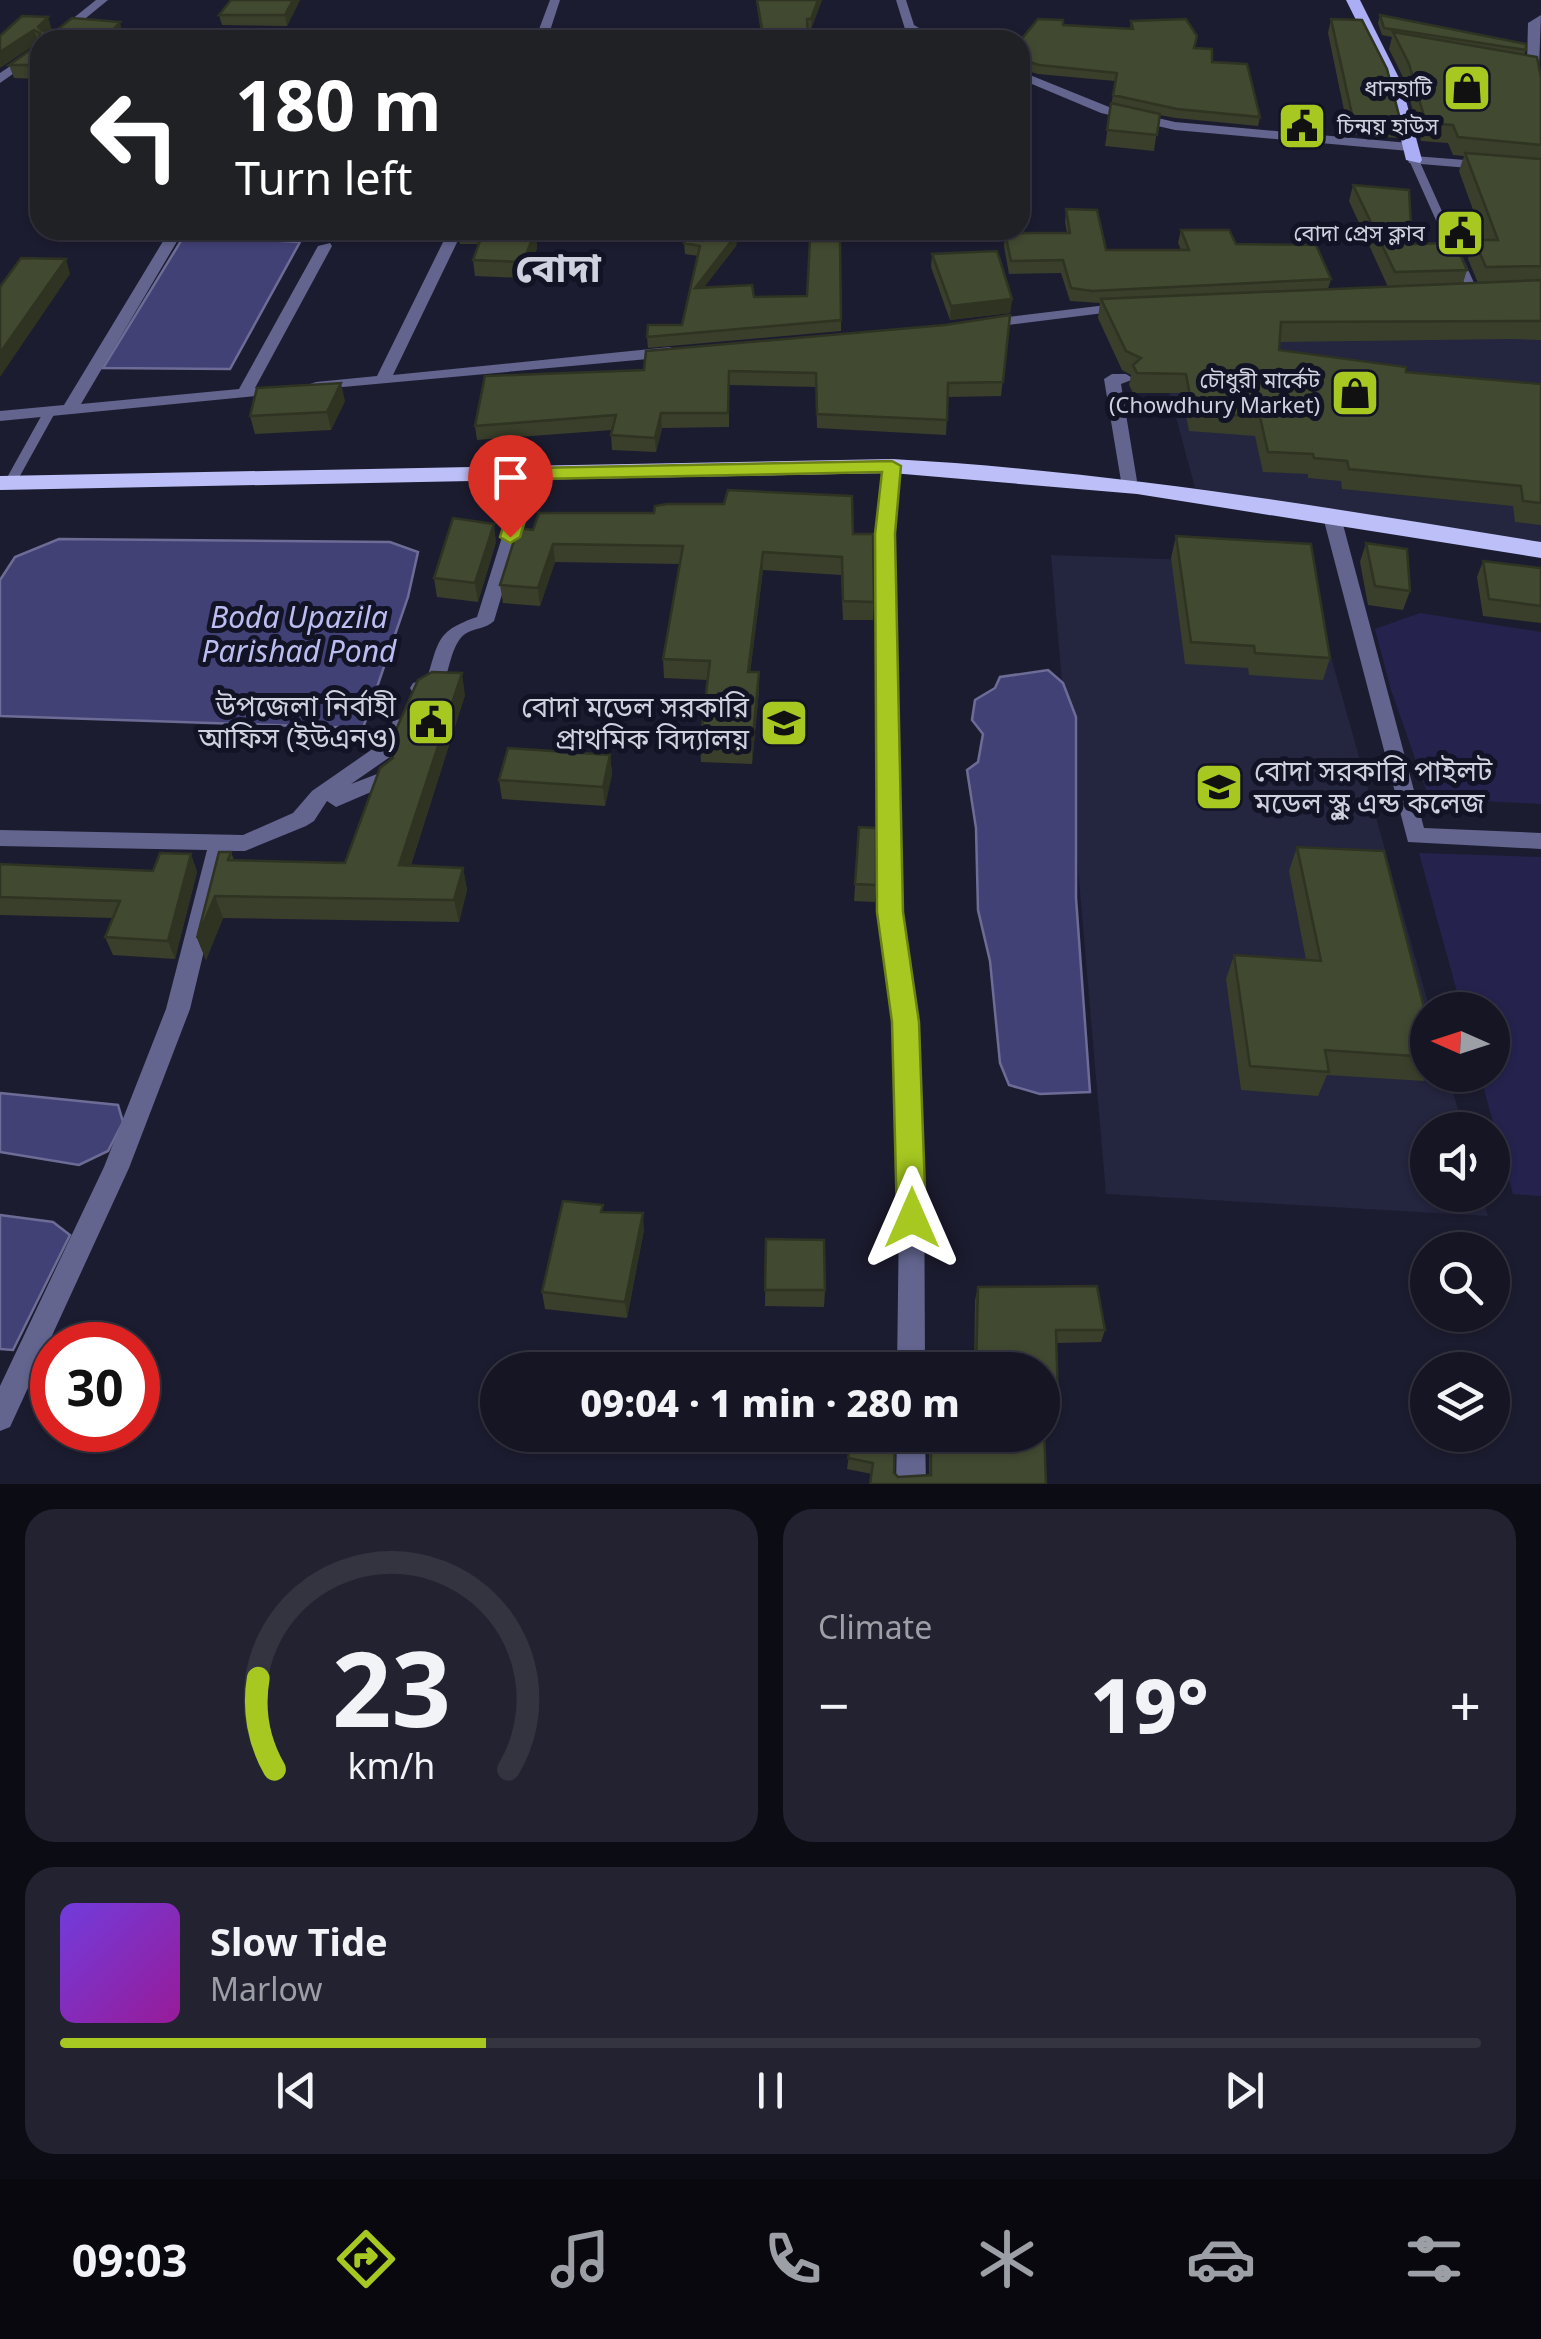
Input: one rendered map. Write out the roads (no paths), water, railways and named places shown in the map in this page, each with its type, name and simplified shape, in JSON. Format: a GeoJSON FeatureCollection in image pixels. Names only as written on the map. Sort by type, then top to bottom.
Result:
{"type":"FeatureCollection","features":[{"type":"Feature","properties":{"kind":"highway"},"geometry":{"type":"LineString","coordinates":[[5,483],[892,466],[1015,472],[1167,489],[1541,550]]}},
{"type":"Feature","properties":{"kind":"main road"},"geometry":{"type":"LineString","coordinates":[[1352,0],[1380,42],[1411,153]]}},
{"type":"Feature","properties":{"kind":"street"},"geometry":{"type":"LineString","coordinates":[[65,30],[103,0]]}},
{"type":"Feature","properties":{"kind":"street"},"geometry":{"type":"LineString","coordinates":[[545,30],[556,0]]}},
{"type":"Feature","properties":{"kind":"street"},"geometry":{"type":"LineString","coordinates":[[901,0],[909,27],[915,30]]}},
{"type":"Feature","properties":{"kind":"street"},"geometry":{"type":"LineString","coordinates":[[1500,60],[1533,68],[1534,23],[1541,18]]}},
{"type":"Feature","properties":{"kind":"street"},"geometry":{"type":"LineString","coordinates":[[0,78],[30,56]]}},
{"type":"Feature","properties":{"kind":"street"},"geometry":{"type":"LineString","coordinates":[[1030,79],[1106,110],[1175,126],[1541,170]]}},
{"type":"Feature","properties":{"kind":"street"},"geometry":{"type":"LineString","coordinates":[[70,409],[171,240]]}},
{"type":"Feature","properties":{"kind":"street"},"geometry":{"type":"LineString","coordinates":[[383,380],[451,240]]}},
{"type":"Feature","properties":{"kind":"street"},"geometry":{"type":"LineString","coordinates":[[244,394],[325,246]]}},
{"type":"Feature","properties":{"kind":"street"},"geometry":{"type":"LineString","coordinates":[[1456,294],[1482,294]]}},
{"type":"Feature","properties":{"kind":"street"},"geometry":{"type":"LineString","coordinates":[[962,327],[1133,306]]}},
{"type":"Feature","properties":{"kind":"street"},"geometry":{"type":"LineString","coordinates":[[0,416],[682,351]]}},
{"type":"Feature","properties":{"kind":"street"},"geometry":{"type":"LineString","coordinates":[[1126,379],[1112,379],[1129,481]]}},
{"type":"Feature","properties":{"kind":"street"},"geometry":{"type":"LineString","coordinates":[[892,466],[885,534],[890,912],[906,1022],[912,1142],[911,1352]]}},
{"type":"Feature","properties":{"kind":"street"},"geometry":{"type":"LineString","coordinates":[[298,821],[319,796],[393,745],[410,698],[417,689],[435,683],[449,640],[458,630],[485,621],[530,473]]}},
{"type":"Feature","properties":{"kind":"street"},"geometry":{"type":"LineString","coordinates":[[1332,517],[1415,836],[1541,841]]}},
{"type":"Feature","properties":{"kind":"street"},"geometry":{"type":"LineString","coordinates":[[0,838],[245,843],[298,821],[347,792],[385,778]]}},
{"type":"Feature","properties":{"kind":"street"},"geometry":{"type":"LineString","coordinates":[[0,1418],[116,1168],[172,1027],[219,843]]}},
{"type":"Feature","properties":{"kind":"street"},"geometry":{"type":"LineString","coordinates":[[910,1484],[911,1452]]}},
{"type":"Feature","properties":{"kind":"lane"},"geometry":{"type":"LineString","coordinates":[[1411,153],[1482,294]]}},
{"type":"Feature","properties":{"kind":"lane"},"geometry":{"type":"LineString","coordinates":[[1010,331],[1025,319]]}},
{"type":"Feature","properties":{"kind":"lane"},"geometry":{"type":"LineString","coordinates":[[5,483],[50,411]]}},
{"type":"Feature","properties":{"kind":"water"},"geometry":{"type":"Polygon","coordinates":[[[182,240],[300,242],[230,369],[103,368],[182,240]]]}},
{"type":"Feature","properties":{"kind":"water","name":"Boda Upazila Parishad Pond"},"geometry":{"type":"Polygon","coordinates":[[[59,539],[390,542],[418,552],[408,597],[363,728],[0,716],[0,580],[15,557],[59,539]]]}},
{"type":"Feature","properties":{"kind":"water"},"geometry":{"type":"Polygon","coordinates":[[[1048,670],[1063,683],[1076,717],[1076,898],[1090,1092],[1040,1094],[1009,1085],[1000,1063],[990,961],[978,910],[976,828],[967,770],[978,762],[983,734],[972,720],[975,700],[995,688],[1000,677],[1048,670]]]}},
{"type":"Feature","properties":{"kind":"water"},"geometry":{"type":"Polygon","coordinates":[[[0,1093],[118,1105],[123,1122],[108,1151],[79,1165],[0,1152],[0,1093]]]}},
{"type":"Feature","properties":{"kind":"water"},"geometry":{"type":"Polygon","coordinates":[[[0,1215],[53,1222],[70,1235],[13,1350],[0,1349],[0,1215]]]}},
{"type":"Feature","properties":{"kind":"place","name":"ধানহাটি"},"geometry":{"type":"Point","coordinates":[1467,88]}},
{"type":"Feature","properties":{"kind":"place","name":"চিন্ময় হাউস"},"geometry":{"type":"Point","coordinates":[1302,126]}},
{"type":"Feature","properties":{"kind":"place","name":"বোদা প্রেস ক্লাব"},"geometry":{"type":"Point","coordinates":[1460,233]}},
{"type":"Feature","properties":{"kind":"place","name":"চৌধুরী মার্কেট (Chowdhury Market)"},"geometry":{"type":"Point","coordinates":[1355,393]}},
{"type":"Feature","properties":{"kind":"place","name":"উপজেলা নির্বাহী আফিস (ইউএনও)"},"geometry":{"type":"Point","coordinates":[431,722]}},
{"type":"Feature","properties":{"kind":"place","name":"বোদা মডেল সরকারি প্রাথমিক বিদ্যালয়"},"geometry":{"type":"Point","coordinates":[784,723]}},
{"type":"Feature","properties":{"kind":"place","name":"বোদা সরকারি পাইলট মডেল স্কুল এন্ড কলেজ"},"geometry":{"type":"Point","coordinates":[1219,787]}},
{"type":"Feature","properties":{"kind":"district","name":"বোদা"},"geometry":{"type":"Point","coordinates":[558,268]}}]}
